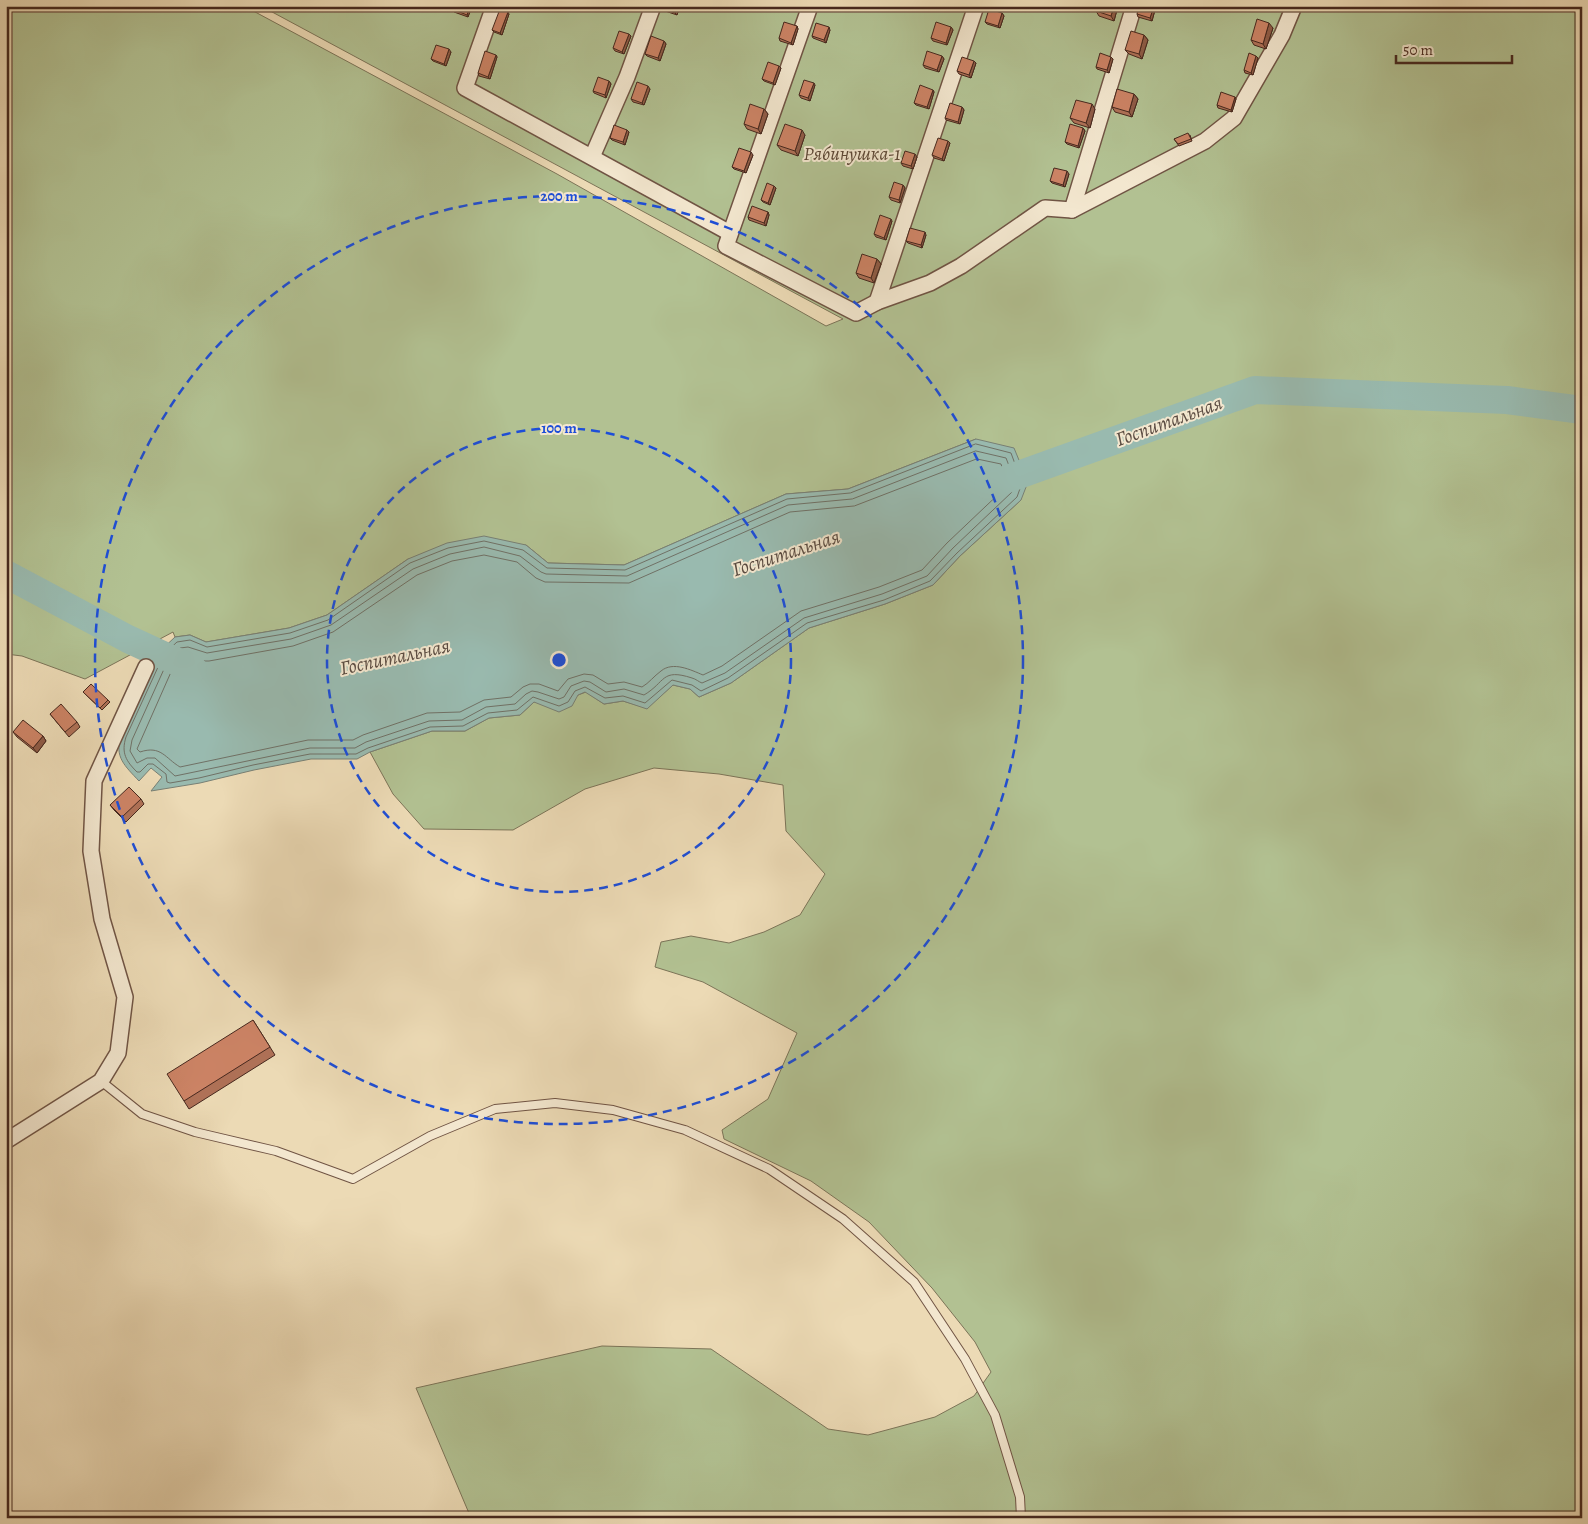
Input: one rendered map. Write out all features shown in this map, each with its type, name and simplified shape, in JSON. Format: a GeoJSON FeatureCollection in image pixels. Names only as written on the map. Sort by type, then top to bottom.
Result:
{"type":"FeatureCollection","features":[{"type":"Feature","properties":{"kind":"street"},"geometry":{"type":"LineString","coordinates":[[494,6],[465,88],[730,233]]}},
{"type":"Feature","properties":{"kind":"street"},"geometry":{"type":"LineString","coordinates":[[592,157],[627,77],[653,6]]}},
{"type":"Feature","properties":{"kind":"street"},"geometry":{"type":"LineString","coordinates":[[810,6],[726,246],[856,313],[877,302],[930,283],[961,266],[1045,208],[1072,210],[1205,141],[1234,118],[1282,34],[1294,6]]}},
{"type":"Feature","properties":{"kind":"street"},"geometry":{"type":"LineString","coordinates":[[877,302],[976,6]]}},
{"type":"Feature","properties":{"kind":"street"},"geometry":{"type":"LineString","coordinates":[[1072,210],[1134,6]]}},
{"type":"Feature","properties":{"kind":"street"},"geometry":{"type":"LineString","coordinates":[[6,1141],[101,1081],[118,1053],[125,997],[102,919],[91,851],[94,782],[146,667]]}},
{"type":"Feature","properties":{"kind":"lane"},"geometry":{"type":"LineString","coordinates":[[101,1081],[142,1114],[195,1132],[276,1151],[353,1179],[430,1136],[496,1109],[556,1102],[613,1110],[685,1130],[769,1169],[843,1219],[914,1282],[965,1359],[995,1415],[1020,1496],[1021,1518]]}},
{"type":"Feature","properties":{"kind":"green space","name":"Рябинушка-1"},"geometry":{"type":"Polygon","coordinates":[[[6,6],[244,6],[557,174],[826,326],[843,319],[261,6],[1582,6],[1582,1518],[471,1518],[416,1388],[602,1346],[711,1349],[828,1429],[868,1435],[935,1417],[974,1396],[991,1372],[975,1342],[932,1288],[869,1222],[811,1181],[724,1139],[722,1130],[768,1099],[797,1033],[703,982],[655,967],[661,942],[691,936],[729,943],[764,932],[800,915],[825,874],[786,831],[783,785],[719,774],[654,768],[585,789],[513,830],[424,829],[393,794],[370,752],[432,731],[465,731],[489,718],[520,715],[534,702],[586,692],[604,704],[623,701],[647,708],[673,685],[690,689],[699,697],[731,683],[809,628],[885,604],[933,585],[960,556],[1021,500],[976,439],[848,489],[786,494],[624,565],[548,563],[526,545],[408,559],[327,615],[289,628],[206,642],[190,635],[175,637],[173,632],[85,679],[22,656],[6,654],[6,6]]]}},
{"type":"Feature","properties":{"kind":"water"},"geometry":{"type":"Polygon","coordinates":[[[976,439],[1014,448],[1028,482],[1021,500],[960,556],[933,585],[885,604],[809,628],[731,683],[699,697],[690,689],[673,685],[647,709],[623,701],[604,704],[585,692],[578,695],[572,706],[559,712],[534,702],[520,715],[489,718],[465,731],[432,731],[370,752],[357,759],[311,759],[200,783],[151,791],[162,777],[151,768],[139,781],[125,766],[120,756],[119,743],[121,736],[160,651],[175,637],[190,635],[206,642],[289,628],[327,615],[408,559],[447,543],[484,536],[526,545],[548,563],[624,565],[786,494],[848,489],[976,439]]]}},
{"type":"Feature","properties":{"kind":"building"},"geometry":{"type":"Polygon","coordinates":[[[453,6],[470,6],[467,15],[452,9],[453,6]]]}},
{"type":"Feature","properties":{"kind":"building"},"geometry":{"type":"Polygon","coordinates":[[[664,6],[678,6],[675,13],[663,9],[664,6]]]}},
{"type":"Feature","properties":{"kind":"building"},"geometry":{"type":"Polygon","coordinates":[[[1098,6],[1114,6],[1111,16],[1096,11],[1098,6]]]}},
{"type":"Feature","properties":{"kind":"building"},"geometry":{"type":"Polygon","coordinates":[[[1139,6],[1154,6],[1150,18],[1137,14],[1139,6]]]}},
{"type":"Feature","properties":{"kind":"building"},"geometry":{"type":"Polygon","coordinates":[[[500,9],[508,12],[500,33],[492,30],[500,9]]]}},
{"type":"Feature","properties":{"kind":"building"},"geometry":{"type":"Polygon","coordinates":[[[989,9],[1002,13],[998,26],[985,22],[989,9]]]}},
{"type":"Feature","properties":{"kind":"building"},"geometry":{"type":"Polygon","coordinates":[[[1257,19],[1269,23],[1263,44],[1251,40],[1257,19]]]}},
{"type":"Feature","properties":{"kind":"building"},"geometry":{"type":"Polygon","coordinates":[[[784,22],[797,26],[791,43],[779,38],[784,22]]]}},
{"type":"Feature","properties":{"kind":"building"},"geometry":{"type":"Polygon","coordinates":[[[936,22],[951,27],[946,43],[931,38],[936,22]]]}},
{"type":"Feature","properties":{"kind":"building"},"geometry":{"type":"Polygon","coordinates":[[[816,23],[829,27],[824,40],[812,36],[816,23]]]}},
{"type":"Feature","properties":{"kind":"building"},"geometry":{"type":"Polygon","coordinates":[[[619,31],[629,34],[622,52],[613,48],[619,31]]]}},
{"type":"Feature","properties":{"kind":"building"},"geometry":{"type":"Polygon","coordinates":[[[1131,31],[1144,35],[1139,54],[1125,50],[1131,31]]]}},
{"type":"Feature","properties":{"kind":"building"},"geometry":{"type":"Polygon","coordinates":[[[651,36],[664,41],[658,58],[645,54],[651,36]]]}},
{"type":"Feature","properties":{"kind":"building"},"geometry":{"type":"Polygon","coordinates":[[[436,45],[449,49],[444,64],[431,59],[436,45]]]}},
{"type":"Feature","properties":{"kind":"building"},"geometry":{"type":"Polygon","coordinates":[[[485,51],[496,55],[488,77],[478,73],[485,51]]]}},
{"type":"Feature","properties":{"kind":"building"},"geometry":{"type":"Polygon","coordinates":[[[927,51],[942,56],[937,70],[923,65],[927,51]]]}},
{"type":"Feature","properties":{"kind":"building"},"geometry":{"type":"Polygon","coordinates":[[[1100,53],[1111,57],[1107,70],[1096,67],[1100,53]]]}},
{"type":"Feature","properties":{"kind":"building"},"geometry":{"type":"Polygon","coordinates":[[[1249,53],[1256,56],[1251,73],[1244,70],[1249,53]]]}},
{"type":"Feature","properties":{"kind":"building"},"geometry":{"type":"Polygon","coordinates":[[[962,57],[974,61],[969,75],[957,71],[962,57]]]}},
{"type":"Feature","properties":{"kind":"building"},"geometry":{"type":"Polygon","coordinates":[[[768,62],[779,66],[773,83],[762,79],[768,62]]]}},
{"type":"Feature","properties":{"kind":"building"},"geometry":{"type":"Polygon","coordinates":[[[598,77],[609,81],[605,95],[593,91],[598,77]]]}},
{"type":"Feature","properties":{"kind":"building"},"geometry":{"type":"Polygon","coordinates":[[[804,80],[814,83],[808,98],[799,95],[804,80]]]}},
{"type":"Feature","properties":{"kind":"building"},"geometry":{"type":"Polygon","coordinates":[[[637,82],[648,86],[642,103],[631,99],[637,82]]]}},
{"type":"Feature","properties":{"kind":"building"},"geometry":{"type":"Polygon","coordinates":[[[920,85],[933,90],[927,107],[914,103],[920,85]]]}},
{"type":"Feature","properties":{"kind":"building"},"geometry":{"type":"Polygon","coordinates":[[[1117,89],[1134,94],[1129,112],[1112,107],[1117,89]]]}},
{"type":"Feature","properties":{"kind":"building"},"geometry":{"type":"Polygon","coordinates":[[[1221,92],[1235,97],[1231,110],[1217,105],[1221,92]]]}},
{"type":"Feature","properties":{"kind":"building"},"geometry":{"type":"Polygon","coordinates":[[[1076,100],[1092,104],[1086,123],[1070,118],[1076,100]]]}},
{"type":"Feature","properties":{"kind":"building"},"geometry":{"type":"Polygon","coordinates":[[[950,103],[962,107],[958,122],[945,118],[950,103]]]}},
{"type":"Feature","properties":{"kind":"building"},"geometry":{"type":"Polygon","coordinates":[[[750,104],[764,109],[758,129],[744,124],[750,104]]]}},
{"type":"Feature","properties":{"kind":"building"},"geometry":{"type":"Polygon","coordinates":[[[785,124],[802,130],[795,151],[777,145],[785,124]]]}},
{"type":"Feature","properties":{"kind":"building"},"geometry":{"type":"Polygon","coordinates":[[[1070,124],[1083,128],[1078,146],[1065,142],[1070,124]]]}},
{"type":"Feature","properties":{"kind":"building"},"geometry":{"type":"Polygon","coordinates":[[[614,125],[627,130],[623,142],[610,138],[614,125]]]}},
{"type":"Feature","properties":{"kind":"building"},"geometry":{"type":"Polygon","coordinates":[[[1188,133],[1191,139],[1178,144],[1174,139],[1188,133]]]}},
{"type":"Feature","properties":{"kind":"building"},"geometry":{"type":"Polygon","coordinates":[[[938,138],[948,141],[942,159],[932,155],[938,138]]]}},
{"type":"Feature","properties":{"kind":"building"},"geometry":{"type":"Polygon","coordinates":[[[739,148],[751,152],[744,171],[732,167],[739,148]]]}},
{"type":"Feature","properties":{"kind":"building"},"geometry":{"type":"Polygon","coordinates":[[[905,151],[915,154],[911,166],[901,163],[905,151]]]}},
{"type":"Feature","properties":{"kind":"building"},"geometry":{"type":"Polygon","coordinates":[[[1054,168],[1067,171],[1063,185],[1050,181],[1054,168]]]}},
{"type":"Feature","properties":{"kind":"building"},"geometry":{"type":"Polygon","coordinates":[[[894,182],[903,185],[899,200],[889,197],[894,182]]]}},
{"type":"Feature","properties":{"kind":"building"},"geometry":{"type":"Polygon","coordinates":[[[767,183],[774,186],[768,203],[761,200],[767,183]]]}},
{"type":"Feature","properties":{"kind":"building"},"geometry":{"type":"Polygon","coordinates":[[[752,206],[768,212],[764,223],[748,217],[752,206]]]}},
{"type":"Feature","properties":{"kind":"building"},"geometry":{"type":"Polygon","coordinates":[[[880,215],[891,219],[884,238],[874,234],[880,215]]]}},
{"type":"Feature","properties":{"kind":"building"},"geometry":{"type":"Polygon","coordinates":[[[910,228],[925,232],[921,245],[906,241],[910,228]]]}},
{"type":"Feature","properties":{"kind":"building"},"geometry":{"type":"Polygon","coordinates":[[[862,254],[877,259],[871,278],[856,273],[862,254]]]}},
{"type":"Feature","properties":{"kind":"building"},"geometry":{"type":"Polygon","coordinates":[[[91,684],[108,700],[100,708],[83,692],[91,684]]]}},
{"type":"Feature","properties":{"kind":"building"},"geometry":{"type":"Polygon","coordinates":[[[61,704],[77,722],[65,732],[50,714],[61,704]]]}},
{"type":"Feature","properties":{"kind":"building"},"geometry":{"type":"Polygon","coordinates":[[[23,720],[43,736],[33,748],[13,732],[23,720]]]}},
{"type":"Feature","properties":{"kind":"building"},"geometry":{"type":"Polygon","coordinates":[[[129,787],[141,799],[122,817],[110,805],[129,787]]]}},
{"type":"Feature","properties":{"kind":"building"},"geometry":{"type":"Polygon","coordinates":[[[253,1020],[270,1047],[184,1101],[167,1074],[253,1020]]]}},
{"type":"Feature","properties":{"kind":"waterway","name":"Госпитальная"},"geometry":{"type":"LineString","coordinates":[[988,486],[1255,390],[1507,400],[1582,410]]}},
{"type":"Feature","properties":{"kind":"waterway","name":"Госпитальная"},"geometry":{"type":"LineString","coordinates":[[6,574],[128,639],[193,669]]}}]}
